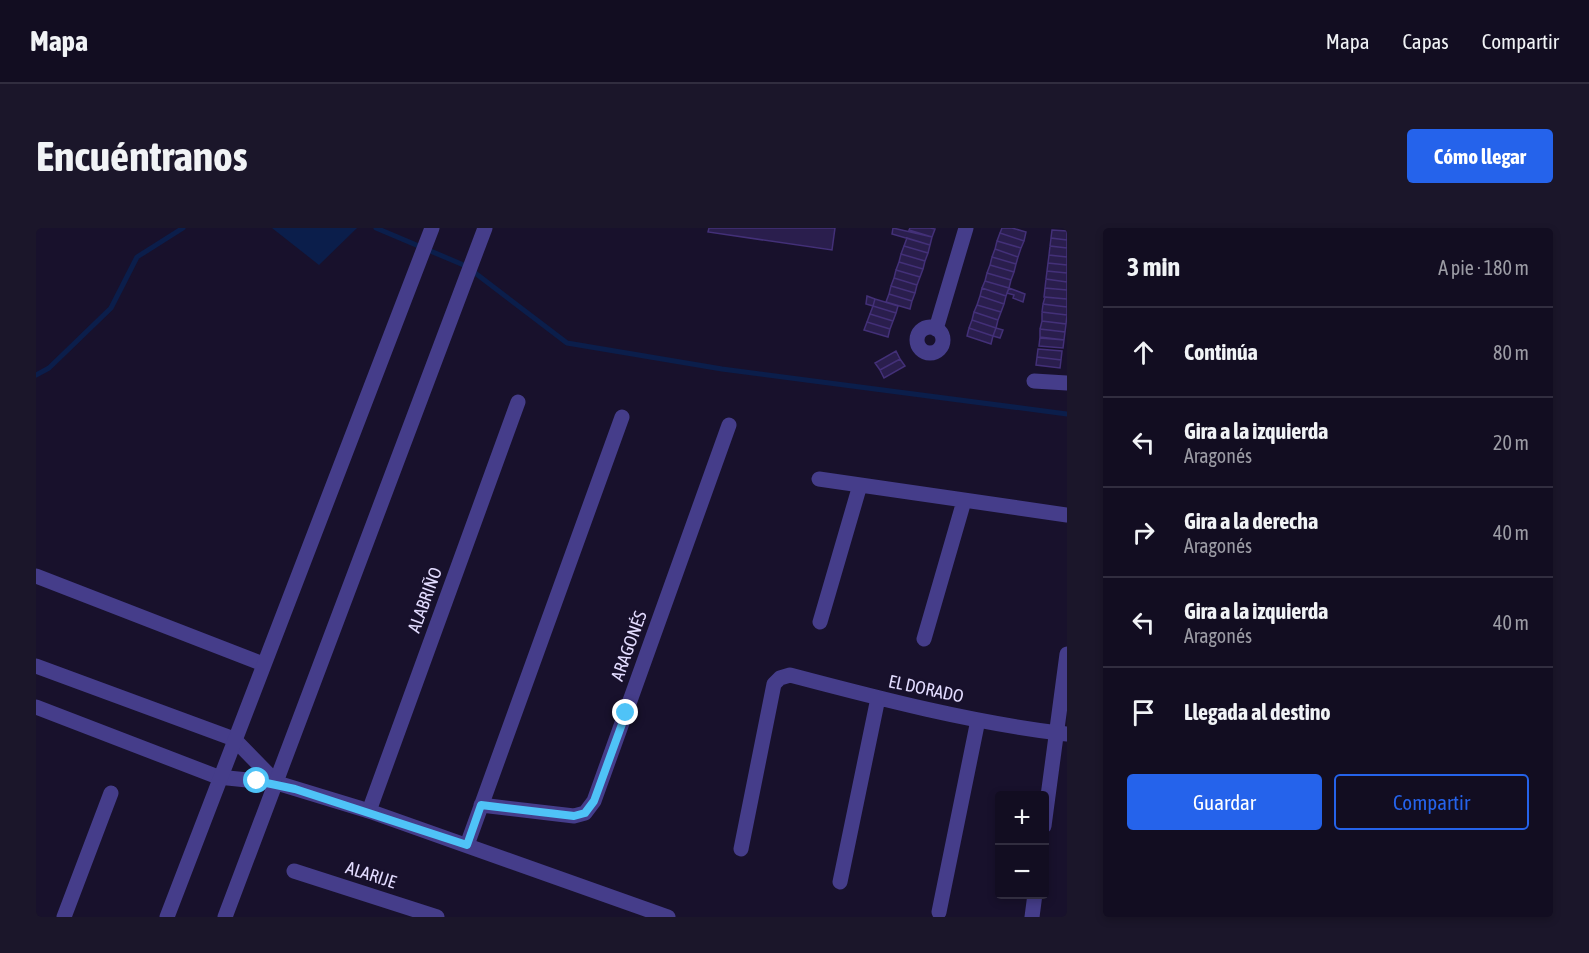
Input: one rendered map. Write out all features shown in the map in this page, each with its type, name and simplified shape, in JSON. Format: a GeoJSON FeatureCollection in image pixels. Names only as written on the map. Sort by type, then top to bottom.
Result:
{"type":"FeatureCollection","features":[{"type":"Feature","properties":{"kind":"street"},"geometry":{"type":"LineString","coordinates":[[167,917],[432,228]]}},
{"type":"Feature","properties":{"kind":"street"},"geometry":{"type":"LineString","coordinates":[[225,917],[485,228]]}},
{"type":"Feature","properties":{"kind":"street"},"geometry":{"type":"LineString","coordinates":[[936,328],[966,228]]}},
{"type":"Feature","properties":{"kind":"street"},"geometry":{"type":"LineString","coordinates":[[1035,381],[1067,383]]}},
{"type":"Feature","properties":{"kind":"street","name":"ALABRIÑO"},"geometry":{"type":"LineString","coordinates":[[369,811],[518,402]]}},
{"type":"Feature","properties":{"kind":"street"},"geometry":{"type":"LineString","coordinates":[[467,845],[622,417]]}},
{"type":"Feature","properties":{"kind":"street","name":"ARAGONÉS"},"geometry":{"type":"LineString","coordinates":[[481,805],[574,816],[585,813],[594,801],[729,425]]}},
{"type":"Feature","properties":{"kind":"street"},"geometry":{"type":"LineString","coordinates":[[819,479],[1067,515]]}},
{"type":"Feature","properties":{"kind":"street"},"geometry":{"type":"LineString","coordinates":[[820,622],[860,485]]}},
{"type":"Feature","properties":{"kind":"street"},"geometry":{"type":"LineString","coordinates":[[924,639],[964,501]]}},
{"type":"Feature","properties":{"kind":"street"},"geometry":{"type":"LineString","coordinates":[[36,576],[263,664]]}},
{"type":"Feature","properties":{"kind":"street"},"geometry":{"type":"LineString","coordinates":[[1049,800],[1062,733],[1067,654]]}},
{"type":"Feature","properties":{"kind":"street"},"geometry":{"type":"LineString","coordinates":[[36,666],[234,739],[277,783]]}},
{"type":"Feature","properties":{"kind":"street","name":"EL DORADO"},"geometry":{"type":"LineString","coordinates":[[741,849],[774,684],[780,678],[790,675],[878,698],[978,720],[1062,733]]}},
{"type":"Feature","properties":{"kind":"street"},"geometry":{"type":"LineString","coordinates":[[840,882],[878,698]]}},
{"type":"Feature","properties":{"kind":"street"},"geometry":{"type":"LineString","coordinates":[[36,707],[219,777],[277,783],[369,811],[651,914],[669,917]]}},
{"type":"Feature","properties":{"kind":"street"},"geometry":{"type":"LineString","coordinates":[[939,912],[978,720]]}},
{"type":"Feature","properties":{"kind":"street"},"geometry":{"type":"LineString","coordinates":[[64,917],[111,793]]}},
{"type":"Feature","properties":{"kind":"street","name":"ALARIJE"},"geometry":{"type":"LineString","coordinates":[[294,871],[437,917]]}},
{"type":"Feature","properties":{"kind":"street"},"geometry":{"type":"LineString","coordinates":[[1032,917],[1034,899]]}},
{"type":"Feature","properties":{"kind":"water"},"geometry":{"type":"Polygon","coordinates":[[[272,228],[357,228],[319,265],[272,228]]]}},
{"type":"Feature","properties":{"kind":"building"},"geometry":{"type":"Polygon","coordinates":[[[709,228],[835,228],[832,250],[708,232],[709,228]]]}},
{"type":"Feature","properties":{"kind":"building"},"geometry":{"type":"Polygon","coordinates":[[[893,228],[932,237],[930,245],[892,234],[893,228]]]}},
{"type":"Feature","properties":{"kind":"building"},"geometry":{"type":"Polygon","coordinates":[[[910,228],[935,229],[932,237],[909,230],[910,228]]]}},
{"type":"Feature","properties":{"kind":"building"},"geometry":{"type":"Polygon","coordinates":[[[1002,228],[1026,232],[1024,241],[1000,233],[1002,228]]]}},
{"type":"Feature","properties":{"kind":"building"},"geometry":{"type":"Polygon","coordinates":[[[1052,230],[1067,231],[1067,240],[1051,238],[1052,230]]]}},
{"type":"Feature","properties":{"kind":"building"},"geometry":{"type":"Polygon","coordinates":[[[1000,233],[1024,241],[1021,248],[997,241],[1000,233]]]}},
{"type":"Feature","properties":{"kind":"building"},"geometry":{"type":"Polygon","coordinates":[[[907,238],[930,245],[928,253],[904,246],[907,238]]]}},
{"type":"Feature","properties":{"kind":"building"},"geometry":{"type":"Polygon","coordinates":[[[1051,238],[1067,240],[1067,248],[1050,246],[1051,238]]]}},
{"type":"Feature","properties":{"kind":"building"},"geometry":{"type":"Polygon","coordinates":[[[997,241],[1021,248],[1018,257],[995,249],[997,241]]]}},
{"type":"Feature","properties":{"kind":"building"},"geometry":{"type":"Polygon","coordinates":[[[904,246],[928,253],[925,261],[901,254],[904,246]]]}},
{"type":"Feature","properties":{"kind":"building"},"geometry":{"type":"Polygon","coordinates":[[[1050,246],[1067,248],[1067,257],[1049,255],[1050,246]]]}},
{"type":"Feature","properties":{"kind":"building"},"geometry":{"type":"Polygon","coordinates":[[[995,249],[1018,257],[1016,264],[992,257],[995,249]]]}},
{"type":"Feature","properties":{"kind":"building"},"geometry":{"type":"Polygon","coordinates":[[[901,254],[925,261],[923,269],[899,262],[901,254]]]}},
{"type":"Feature","properties":{"kind":"building"},"geometry":{"type":"Polygon","coordinates":[[[1049,255],[1067,257],[1067,265],[1048,263],[1049,255]]]}},
{"type":"Feature","properties":{"kind":"building"},"geometry":{"type":"Polygon","coordinates":[[[992,257],[1016,264],[1014,272],[990,265],[992,257]]]}},
{"type":"Feature","properties":{"kind":"building"},"geometry":{"type":"Polygon","coordinates":[[[899,262],[923,269],[920,277],[896,270],[899,262]]]}},
{"type":"Feature","properties":{"kind":"building"},"geometry":{"type":"Polygon","coordinates":[[[1048,263],[1067,265],[1067,273],[1047,271],[1048,263]]]}},
{"type":"Feature","properties":{"kind":"building"},"geometry":{"type":"Polygon","coordinates":[[[990,265],[1014,272],[1011,280],[987,273],[990,265]]]}},
{"type":"Feature","properties":{"kind":"building"},"geometry":{"type":"Polygon","coordinates":[[[896,270],[920,277],[917,285],[894,278],[896,270]]]}},
{"type":"Feature","properties":{"kind":"building"},"geometry":{"type":"Polygon","coordinates":[[[1047,271],[1067,273],[1067,282],[1046,279],[1047,271]]]}},
{"type":"Feature","properties":{"kind":"building"},"geometry":{"type":"Polygon","coordinates":[[[987,273],[1011,280],[1009,288],[985,281],[987,273]]]}},
{"type":"Feature","properties":{"kind":"building"},"geometry":{"type":"Polygon","coordinates":[[[894,278],[917,285],[915,293],[891,286],[894,278]]]}},
{"type":"Feature","properties":{"kind":"building"},"geometry":{"type":"Polygon","coordinates":[[[1046,279],[1067,282],[1067,290],[1045,288],[1046,279]]]}},
{"type":"Feature","properties":{"kind":"building"},"geometry":{"type":"Polygon","coordinates":[[[985,281],[1009,288],[1006,296],[982,288],[985,281]]]}},
{"type":"Feature","properties":{"kind":"building"},"geometry":{"type":"Polygon","coordinates":[[[891,286],[915,293],[912,301],[889,294],[891,286]]]}},
{"type":"Feature","properties":{"kind":"building"},"geometry":{"type":"Polygon","coordinates":[[[982,288],[1006,296],[1004,304],[980,296],[982,288]]]}},
{"type":"Feature","properties":{"kind":"building"},"geometry":{"type":"Polygon","coordinates":[[[1009,288],[1025,294],[1023,302],[1007,293],[1009,288]]]}},
{"type":"Feature","properties":{"kind":"building"},"geometry":{"type":"Polygon","coordinates":[[[1045,288],[1067,290],[1067,299],[1044,297],[1045,288]]]}},
{"type":"Feature","properties":{"kind":"building"},"geometry":{"type":"Polygon","coordinates":[[[889,294],[912,301],[910,309],[886,302],[889,294]]]}},
{"type":"Feature","properties":{"kind":"building"},"geometry":{"type":"Polygon","coordinates":[[[867,296],[875,299],[873,306],[866,304],[867,296]]]}},
{"type":"Feature","properties":{"kind":"building"},"geometry":{"type":"Polygon","coordinates":[[[980,296],[1004,304],[1001,312],[977,305],[980,296]]]}},
{"type":"Feature","properties":{"kind":"building"},"geometry":{"type":"Polygon","coordinates":[[[1045,297],[1067,299],[1067,307],[1043,304],[1045,297]]]}},
{"type":"Feature","properties":{"kind":"building"},"geometry":{"type":"Polygon","coordinates":[[[875,299],[898,306],[896,313],[873,306],[875,299]]]}},
{"type":"Feature","properties":{"kind":"building"},"geometry":{"type":"Polygon","coordinates":[[[1043,304],[1067,307],[1067,315],[1042,312],[1043,304]]]}},
{"type":"Feature","properties":{"kind":"building"},"geometry":{"type":"Polygon","coordinates":[[[977,305],[1001,312],[998,320],[974,312],[977,305]]]}},
{"type":"Feature","properties":{"kind":"building"},"geometry":{"type":"Polygon","coordinates":[[[873,306],[896,313],[893,321],[870,314],[873,306]]]}},
{"type":"Feature","properties":{"kind":"building"},"geometry":{"type":"Polygon","coordinates":[[[974,312],[998,320],[996,328],[972,320],[974,312]]]}},
{"type":"Feature","properties":{"kind":"building"},"geometry":{"type":"Polygon","coordinates":[[[1042,312],[1067,315],[1066,324],[1042,321],[1042,312]]]}},
{"type":"Feature","properties":{"kind":"building"},"geometry":{"type":"Polygon","coordinates":[[[870,314],[893,321],[890,329],[867,322],[870,314]]]}},
{"type":"Feature","properties":{"kind":"building"},"geometry":{"type":"Polygon","coordinates":[[[972,320],[996,328],[993,336],[969,328],[972,320]]]}},
{"type":"Feature","properties":{"kind":"building"},"geometry":{"type":"Polygon","coordinates":[[[1042,321],[1066,324],[1065,332],[1040,329],[1042,321]]]}},
{"type":"Feature","properties":{"kind":"building"},"geometry":{"type":"Polygon","coordinates":[[[867,322],[890,329],[888,337],[864,330],[867,322]]]}},
{"type":"Feature","properties":{"kind":"building"},"geometry":{"type":"Polygon","coordinates":[[[969,328],[993,336],[991,344],[967,336],[969,328]]]}},
{"type":"Feature","properties":{"kind":"building"},"geometry":{"type":"Polygon","coordinates":[[[996,328],[1003,330],[1000,338],[993,336],[996,328]]]}},
{"type":"Feature","properties":{"kind":"building"},"geometry":{"type":"Polygon","coordinates":[[[1040,329],[1065,332],[1064,340],[1040,338],[1040,329]]]}},
{"type":"Feature","properties":{"kind":"building"},"geometry":{"type":"Polygon","coordinates":[[[1040,337],[1064,340],[1063,348],[1039,346],[1040,337]]]}},
{"type":"Feature","properties":{"kind":"building"},"geometry":{"type":"Polygon","coordinates":[[[1038,349],[1062,351],[1061,360],[1037,357],[1038,349]]]}},
{"type":"Feature","properties":{"kind":"building"},"geometry":{"type":"Polygon","coordinates":[[[896,351],[900,359],[880,370],[875,363],[896,351]]]}},
{"type":"Feature","properties":{"kind":"building"},"geometry":{"type":"Polygon","coordinates":[[[1037,357],[1061,360],[1060,368],[1036,365],[1037,357]]]}},
{"type":"Feature","properties":{"kind":"building"},"geometry":{"type":"Polygon","coordinates":[[[900,359],[905,366],[884,378],[880,370],[900,359]]]}},
{"type":"Feature","properties":{"kind":"waterway"},"geometry":{"type":"LineString","coordinates":[[36,375],[49,368],[111,308],[137,257],[183,228]]}},
{"type":"Feature","properties":{"kind":"waterway"},"geometry":{"type":"LineString","coordinates":[[376,228],[466,266],[567,343],[722,369],[1067,414]]}},
{"type":"Feature","properties":{"kind":"route"},"geometry":{"type":"LineString","coordinates":[[257,781],[277,783],[369,811],[467,845],[481,805],[574,816],[585,813],[594,801],[626,713]]}}]}
